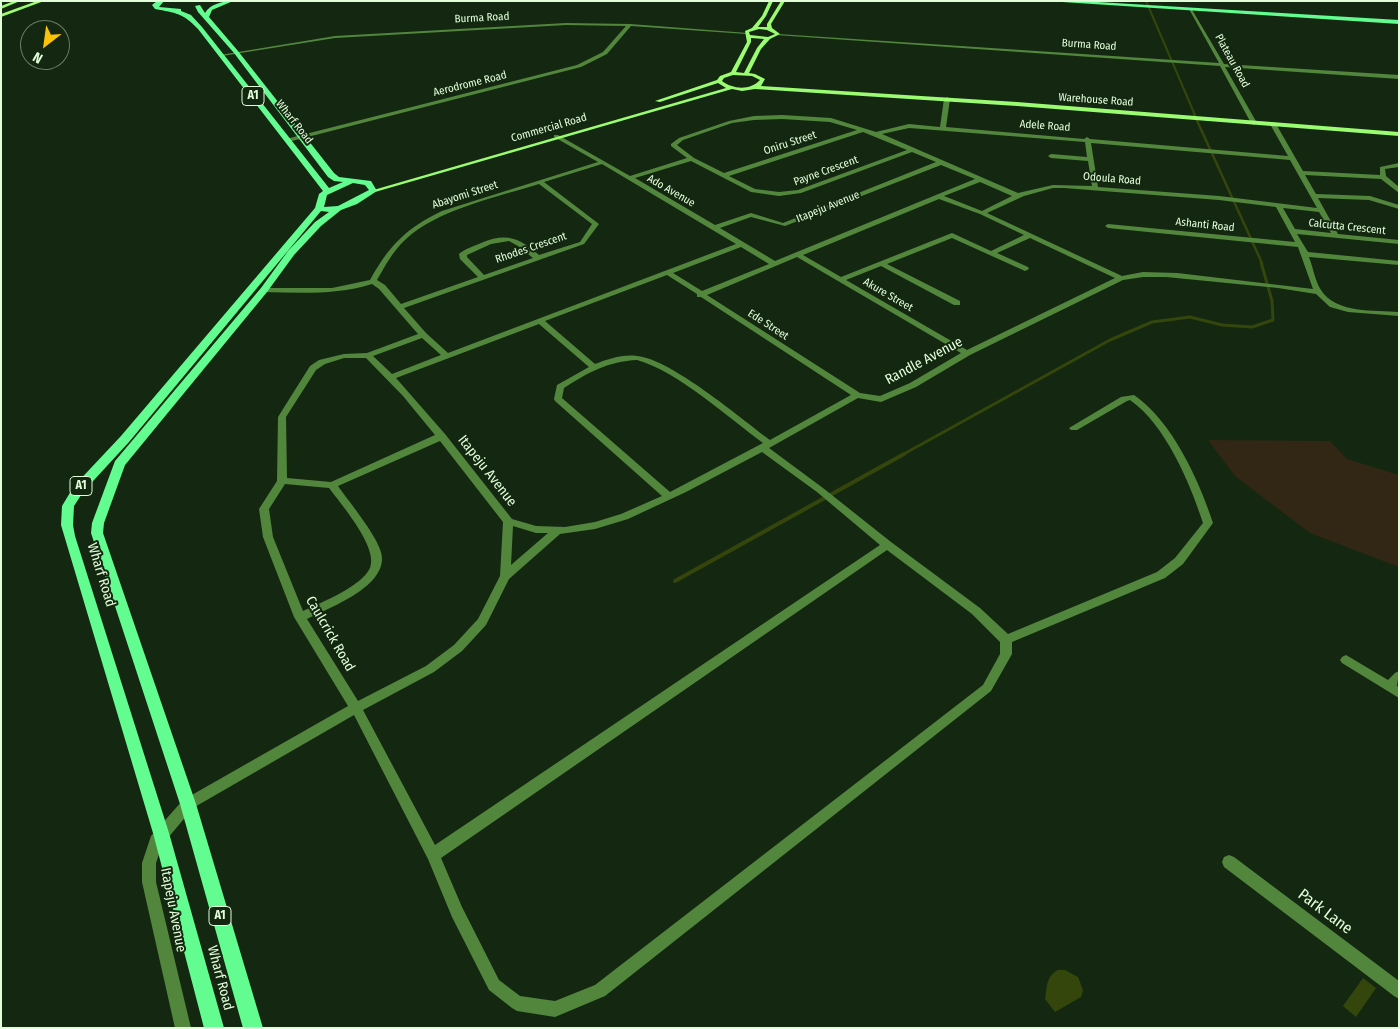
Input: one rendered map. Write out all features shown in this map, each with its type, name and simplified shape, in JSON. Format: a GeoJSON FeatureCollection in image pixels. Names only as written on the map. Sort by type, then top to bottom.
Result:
{"type":"FeatureCollection","features":[{"type":"Feature","properties":{"kind":"main road"},"geometry":{"type":"LineString","coordinates":[[1,9],[18,1]]}},
{"type":"Feature","properties":{"kind":"main road"},"geometry":{"type":"LineString","coordinates":[[1,9],[25,1]]}},
{"type":"Feature","properties":{"kind":"main road"},"geometry":{"type":"LineString","coordinates":[[8,12],[34,1]]}},
{"type":"Feature","properties":{"kind":"main road"},"geometry":{"type":"LineString","coordinates":[[1,15],[42,1]]}},
{"type":"Feature","properties":{"kind":"main road"},"geometry":{"type":"LineString","coordinates":[[161,1],[154,3],[160,10],[172,10],[230,1]]}},
{"type":"Feature","properties":{"kind":"main road"},"geometry":{"type":"LineString","coordinates":[[206,17],[210,9],[230,1]]}},
{"type":"Feature","properties":{"kind":"main road"},"geometry":{"type":"LineString","coordinates":[[747,34],[754,29],[764,16],[771,1]]}},
{"type":"Feature","properties":{"kind":"main road"},"geometry":{"type":"LineString","coordinates":[[770,29],[769,24],[783,1]]}},
{"type":"Feature","properties":{"kind":"main road"},"geometry":{"type":"LineString","coordinates":[[1050,1],[1393,20]]}},
{"type":"Feature","properties":{"kind":"main road"},"geometry":{"type":"LineString","coordinates":[[1113,1],[1141,5]]}},
{"type":"Feature","properties":{"kind":"main road","name":"Wharf Road"},"geometry":{"type":"LineString","coordinates":[[201,4],[206,17],[236,52],[332,175],[337,179],[352,181]]}},
{"type":"Feature","properties":{"kind":"main road"},"geometry":{"type":"LineString","coordinates":[[1149,5],[1191,10],[1393,20]]}},
{"type":"Feature","properties":{"kind":"main road","name":"Wharf Road"},"geometry":{"type":"LineString","coordinates":[[172,10],[189,16],[222,54],[327,191],[323,194],[319,208],[125,439],[78,489],[68,506],[66,525],[68,536],[161,834],[214,1028]]}},
{"type":"Feature","properties":{"kind":"main road"},"geometry":{"type":"LineString","coordinates":[[754,29],[770,29],[778,35]]}},
{"type":"Feature","properties":{"kind":"main road"},"geometry":{"type":"LineString","coordinates":[[747,34],[768,38],[778,35]]}},
{"type":"Feature","properties":{"kind":"main road"},"geometry":{"type":"LineString","coordinates":[[733,74],[749,42],[747,34]]}},
{"type":"Feature","properties":{"kind":"main road"},"geometry":{"type":"LineString","coordinates":[[733,74],[746,73],[759,48],[768,38]]}},
{"type":"Feature","properties":{"kind":"main road","name":"Warehouse Road"},"geometry":{"type":"LineString","coordinates":[[746,73],[791,88]]}},
{"type":"Feature","properties":{"kind":"main road","name":"Commercial Road"},"geometry":{"type":"LineString","coordinates":[[370,187],[719,82],[722,77],[733,74]]}},
{"type":"Feature","properties":{"kind":"main road"},"geometry":{"type":"LineString","coordinates":[[755,87],[761,84],[763,80]]}},
{"type":"Feature","properties":{"kind":"main road"},"geometry":{"type":"LineString","coordinates":[[719,82],[730,88]]}},
{"type":"Feature","properties":{"kind":"main road","name":"Commercial Road"},"geometry":{"type":"LineString","coordinates":[[370,187],[730,88],[755,87]]}},
{"type":"Feature","properties":{"kind":"main road","name":"Warehouse Road"},"geometry":{"type":"LineString","coordinates":[[755,87],[947,99],[1399,134]]}},
{"type":"Feature","properties":{"kind":"main road"},"geometry":{"type":"LineString","coordinates":[[327,191],[352,181],[370,187]]}},
{"type":"Feature","properties":{"kind":"main road","name":"Wharf Road"},"geometry":{"type":"LineString","coordinates":[[253,1028],[188,804],[97,533],[98,523],[119,464],[264,290],[291,253],[318,224],[370,187]]}},
{"type":"Feature","properties":{"kind":"main road"},"geometry":{"type":"LineString","coordinates":[[319,208],[326,210],[338,209]]}},
{"type":"Feature","properties":{"kind":"street","name":"Plateau Road"},"geometry":{"type":"LineString","coordinates":[[1191,10],[1254,122]]}},
{"type":"Feature","properties":{"kind":"street"},"geometry":{"type":"LineString","coordinates":[[1,15],[8,12]]}},
{"type":"Feature","properties":{"kind":"street","name":"Burma Road"},"geometry":{"type":"LineString","coordinates":[[222,54],[335,37],[557,25],[630,25],[747,34]]}},
{"type":"Feature","properties":{"kind":"street","name":"Aerodrome Road"},"geometry":{"type":"LineString","coordinates":[[288,140],[579,66],[605,53],[630,25]]}},
{"type":"Feature","properties":{"kind":"street","name":"Burma Road"},"geometry":{"type":"LineString","coordinates":[[778,35],[1399,77]]}},
{"type":"Feature","properties":{"kind":"street"},"geometry":{"type":"LineString","coordinates":[[943,128],[947,99]]}},
{"type":"Feature","properties":{"kind":"street","name":"Payne Crescent"},"geometry":{"type":"LineString","coordinates":[[862,130],[831,120],[782,117],[754,118],[731,122],[674,142],[675,147],[692,159],[753,191],[794,194],[911,150]]}},
{"type":"Feature","properties":{"kind":"street"},"geometry":{"type":"LineString","coordinates":[[1274,124],[1336,236]]}},
{"type":"Feature","properties":{"kind":"street","name":"Adele Road"},"geometry":{"type":"LineString","coordinates":[[876,134],[900,127],[943,128],[1292,158]]}},
{"type":"Feature","properties":{"kind":"street"},"geometry":{"type":"LineString","coordinates":[[862,130],[876,134],[1016,195]]}},
{"type":"Feature","properties":{"kind":"street","name":"Oniru Street"},"geometry":{"type":"LineString","coordinates":[[724,175],[862,130]]}},
{"type":"Feature","properties":{"kind":"street","name":"Ado Avenue"},"geometry":{"type":"LineString","coordinates":[[556,136],[775,264]]}},
{"type":"Feature","properties":{"kind":"street"},"geometry":{"type":"LineString","coordinates":[[1087,139],[1095,187]]}},
{"type":"Feature","properties":{"kind":"street"},"geometry":{"type":"LineString","coordinates":[[1051,156],[1090,159]]}},
{"type":"Feature","properties":{"kind":"street"},"geometry":{"type":"LineString","coordinates":[[630,178],[692,159]]}},
{"type":"Feature","properties":{"kind":"street","name":"Abayomi Street"},"geometry":{"type":"LineString","coordinates":[[373,281],[401,238],[419,223],[444,212],[603,162]]}},
{"type":"Feature","properties":{"kind":"street","name":"Itapeju Avenue"},"geometry":{"type":"LineString","coordinates":[[714,228],[751,215],[782,225],[940,162]]}},
{"type":"Feature","properties":{"kind":"street"},"geometry":{"type":"LineString","coordinates":[[1383,177],[1382,168],[1399,166]]}},
{"type":"Feature","properties":{"kind":"street"},"geometry":{"type":"LineString","coordinates":[[1302,173],[1383,177],[1399,191]]}},
{"type":"Feature","properties":{"kind":"street"},"geometry":{"type":"LineString","coordinates":[[700,294],[982,179]]}},
{"type":"Feature","properties":{"kind":"street","name":"Rhodes Crescent"},"geometry":{"type":"LineString","coordinates":[[399,307],[582,243],[596,224],[592,218],[541,183]]}},
{"type":"Feature","properties":{"kind":"street","name":"Odoula Road"},"geometry":{"type":"LineString","coordinates":[[982,213],[1016,195],[1052,186],[1095,187],[1245,200],[1321,210]]}},
{"type":"Feature","properties":{"kind":"street"},"geometry":{"type":"LineString","coordinates":[[940,196],[982,213],[1120,278]]}},
{"type":"Feature","properties":{"kind":"street"},"geometry":{"type":"LineString","coordinates":[[1313,196],[1370,198],[1399,207]]}},
{"type":"Feature","properties":{"kind":"street"},"geometry":{"type":"LineString","coordinates":[[1278,204],[1305,254],[1318,292],[1333,305],[1348,310],[1399,314]]}},
{"type":"Feature","properties":{"kind":"street","name":"Ashanti Road"},"geometry":{"type":"LineString","coordinates":[[1108,226],[1300,245]]}},
{"type":"Feature","properties":{"kind":"street","name":"Calcutta Crescent"},"geometry":{"type":"LineString","coordinates":[[1293,231],[1399,242]]}},
{"type":"Feature","properties":{"kind":"street"},"geometry":{"type":"LineString","coordinates":[[840,280],[952,235],[1025,269]]}},
{"type":"Feature","properties":{"kind":"street"},"geometry":{"type":"LineString","coordinates":[[992,253],[1030,235]]}},
{"type":"Feature","properties":{"kind":"street"},"geometry":{"type":"LineString","coordinates":[[482,277],[463,257],[464,254],[481,246],[502,240],[516,241],[537,258]]}},
{"type":"Feature","properties":{"kind":"street"},"geometry":{"type":"LineString","coordinates":[[392,377],[742,244]]}},
{"type":"Feature","properties":{"kind":"street"},"geometry":{"type":"LineString","coordinates":[[1305,254],[1399,263]]}},
{"type":"Feature","properties":{"kind":"street","name":"Akure Street"},"geometry":{"type":"LineString","coordinates":[[798,255],[967,353]]}},
{"type":"Feature","properties":{"kind":"street"},"geometry":{"type":"LineString","coordinates":[[880,263],[958,303]]}},
{"type":"Feature","properties":{"kind":"street","name":"Ede Street"},"geometry":{"type":"LineString","coordinates":[[667,272],[857,395]]}},
{"type":"Feature","properties":{"kind":"street","name":"Randle Avenue"},"geometry":{"type":"LineString","coordinates":[[857,395],[881,399],[913,385],[967,353],[1120,278],[1140,273],[1161,273],[1257,283],[1318,292]]}},
{"type":"Feature","properties":{"kind":"street"},"geometry":{"type":"LineString","coordinates":[[264,290],[328,291],[353,288],[373,281],[382,287],[423,335],[446,355]]}},
{"type":"Feature","properties":{"kind":"street"},"geometry":{"type":"LineString","coordinates":[[539,320],[594,367]]}},
{"type":"Feature","properties":{"kind":"street"},"geometry":{"type":"LineString","coordinates":[[423,335],[368,355],[344,356],[322,362],[309,374],[282,417],[282,482],[332,485],[442,436]]}},
{"type":"Feature","properties":{"kind":"street","name":"Itapeju Avenue"},"geometry":{"type":"LineString","coordinates":[[183,1028],[149,882],[149,863],[156,841],[161,834],[188,804],[356,708],[430,669],[458,648],[482,622],[506,576],[508,521],[442,436],[392,377],[368,355]]}},
{"type":"Feature","properties":{"kind":"street"},"geometry":{"type":"LineString","coordinates":[[669,496],[558,399],[560,388],[594,367],[613,360],[638,358],[657,364],[767,446],[887,545],[976,611],[1006,640],[1161,575],[1179,561],[1208,523],[1203,505],[1167,436],[1138,400],[1131,397],[1124,399],[1074,428]]}},
{"type":"Feature","properties":{"kind":"street"},"geometry":{"type":"LineString","coordinates":[[508,521],[522,528],[558,530],[596,525],[636,513],[821,418],[857,395]]}},
{"type":"Feature","properties":{"kind":"street","name":"Caulcrick Road"},"geometry":{"type":"LineString","coordinates":[[282,482],[264,509],[268,537],[300,617],[356,708],[433,855],[457,912],[494,985],[517,1002],[555,1009],[600,991],[987,688],[1006,654],[1006,640]]}},
{"type":"Feature","properties":{"kind":"street"},"geometry":{"type":"LineString","coordinates":[[300,617],[352,591],[364,582],[374,568],[377,559],[373,546],[332,485]]}},
{"type":"Feature","properties":{"kind":"street"},"geometry":{"type":"LineString","coordinates":[[506,576],[558,530]]}},
{"type":"Feature","properties":{"kind":"street"},"geometry":{"type":"LineString","coordinates":[[433,855],[887,545]]}},
{"type":"Feature","properties":{"kind":"street"},"geometry":{"type":"LineString","coordinates":[[1346,660],[1394,690],[1399,676]]}},
{"type":"Feature","properties":{"kind":"street","name":"Park Lane"},"geometry":{"type":"LineString","coordinates":[[1230,862],[1399,990]]}},
{"type":"Feature","properties":{"kind":"shaded area"},"geometry":{"type":"Polygon","coordinates":[[[1208,440],[1330,441],[1347,459],[1399,475],[1399,567],[1310,533],[1235,476],[1208,440]]]}},
{"type":"Feature","properties":{"kind":"shaded area"},"geometry":{"type":"Polygon","coordinates":[[[1058,970],[1065,970],[1078,977],[1083,990],[1081,997],[1055,1012],[1045,999],[1049,979],[1058,970]]]}},
{"type":"Feature","properties":{"kind":"shaded area"},"geometry":{"type":"Polygon","coordinates":[[[1363,978],[1376,988],[1356,1017],[1343,1006],[1363,978]]]}},
{"type":"Feature","properties":{"kind":"waterway"},"geometry":{"type":"LineString","coordinates":[[1146,1],[1195,115]]}},
{"type":"Feature","properties":{"kind":"waterway"},"geometry":{"type":"LineString","coordinates":[[1194,114],[1262,263]]}},
{"type":"Feature","properties":{"kind":"waterway"},"geometry":{"type":"LineString","coordinates":[[902,455],[1110,340],[1152,322],[1190,317],[1222,325],[1252,327],[1273,320],[1272,301],[1261,262]]}},
{"type":"Feature","properties":{"kind":"waterway"},"geometry":{"type":"LineString","coordinates":[[675,581],[904,454]]}}]}
